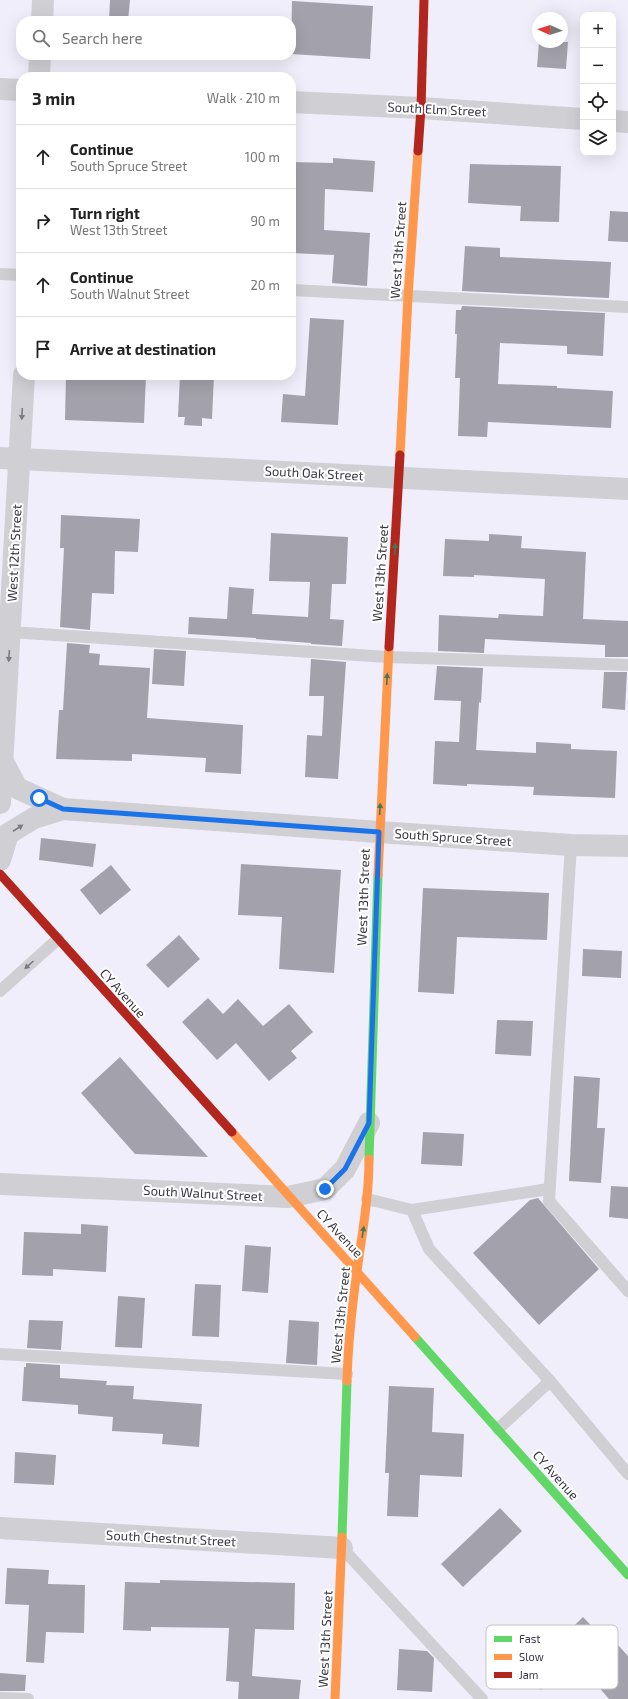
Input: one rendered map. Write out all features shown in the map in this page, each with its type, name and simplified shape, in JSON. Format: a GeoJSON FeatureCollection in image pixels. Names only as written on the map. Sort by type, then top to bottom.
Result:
{"type":"FeatureCollection","features":[{"type":"Feature","properties":{"kind":"street"},"geometry":{"type":"LineString","coordinates":[[42,16],[43,0]]}},
{"type":"Feature","properties":{"kind":"street","name":"West 13th Street"},"geometry":{"type":"LineString","coordinates":[[335,1699],[342,1548],[347,1374],[357,1271],[369,1179],[369,1123],[379,832],[408,297],[421,108],[424,0]]}},
{"type":"Feature","properties":{"kind":"street"},"geometry":{"type":"LineString","coordinates":[[39,72],[40,60]]}},
{"type":"Feature","properties":{"kind":"street"},"geometry":{"type":"LineString","coordinates":[[0,89],[16,90]]}},
{"type":"Feature","properties":{"kind":"street","name":"South Elm Street"},"geometry":{"type":"LineString","coordinates":[[296,102],[421,108],[580,119]]}},
{"type":"Feature","properties":{"kind":"street"},"geometry":{"type":"LineString","coordinates":[[616,121],[628,122]]}},
{"type":"Feature","properties":{"kind":"street","name":"West 12th Street"},"geometry":{"type":"LineString","coordinates":[[0,803],[1,761],[10,632],[10,458],[23,380]]}},
{"type":"Feature","properties":{"kind":"street","name":"South Oak Street"},"geometry":{"type":"LineString","coordinates":[[10,458],[628,489]]}},
{"type":"Feature","properties":{"kind":"street","name":"South Spruce Street"},"geometry":{"type":"LineString","coordinates":[[1,761],[17,788],[63,809],[571,845],[628,846]]}},
{"type":"Feature","properties":{"kind":"street","name":"South Spruce Street"},"geometry":{"type":"LineString","coordinates":[[0,860],[8,834],[34,818],[63,809]]}},
{"type":"Feature","properties":{"kind":"street","name":"CY Avenue"},"geometry":{"type":"LineString","coordinates":[[0,874],[628,1575]]}},
{"type":"Feature","properties":{"kind":"street","name":"South Walnut Street"},"geometry":{"type":"LineString","coordinates":[[0,1184],[288,1197],[325,1189],[345,1169],[369,1123]]}},
{"type":"Feature","properties":{"kind":"street","name":"South Chestnut Street"},"geometry":{"type":"LineString","coordinates":[[0,1528],[342,1548]]}},
{"type":"Feature","properties":{"kind":"lane"},"geometry":{"type":"LineString","coordinates":[[0,274],[16,276]]}},
{"type":"Feature","properties":{"kind":"lane"},"geometry":{"type":"LineString","coordinates":[[296,290],[628,308]]}},
{"type":"Feature","properties":{"kind":"lane"},"geometry":{"type":"LineString","coordinates":[[10,632],[388,657],[628,665]]}},
{"type":"Feature","properties":{"kind":"lane"},"geometry":{"type":"LineString","coordinates":[[571,845],[549,1200],[628,1291]]}},
{"type":"Feature","properties":{"kind":"lane"},"geometry":{"type":"LineString","coordinates":[[0,991],[58,939]]}},
{"type":"Feature","properties":{"kind":"lane"},"geometry":{"type":"LineString","coordinates":[[367,1199],[412,1210],[549,1189]]}},
{"type":"Feature","properties":{"kind":"lane"},"geometry":{"type":"LineString","coordinates":[[412,1210],[429,1249],[550,1381],[628,1474]]}},
{"type":"Feature","properties":{"kind":"lane"},"geometry":{"type":"LineString","coordinates":[[0,1354],[347,1374]]}},
{"type":"Feature","properties":{"kind":"lane"},"geometry":{"type":"LineString","coordinates":[[498,1429],[550,1381]]}},
{"type":"Feature","properties":{"kind":"lane"},"geometry":{"type":"LineString","coordinates":[[342,1548],[482,1699]]}},
{"type":"Feature","properties":{"kind":"lane"},"geometry":{"type":"LineString","coordinates":[[0,1698],[28,1699]]}},
{"type":"Feature","properties":{"kind":"building"},"geometry":{"type":"Polygon","coordinates":[[[110,0],[130,0],[128,16],[109,16],[110,0]]]}},
{"type":"Feature","properties":{"kind":"building"},"geometry":{"type":"Polygon","coordinates":[[[292,1],[373,6],[370,59],[296,54],[296,16],[292,16],[292,1]]]}},
{"type":"Feature","properties":{"kind":"building"},"geometry":{"type":"Polygon","coordinates":[[[539,48],[568,48],[566,69],[537,67],[539,48]]]}},
{"type":"Feature","properties":{"kind":"building"},"geometry":{"type":"Polygon","coordinates":[[[333,158],[375,161],[373,192],[325,189],[324,230],[370,233],[367,286],[332,283],[334,255],[296,253],[296,162],[333,163],[333,158]]]}},
{"type":"Feature","properties":{"kind":"building"},"geometry":{"type":"Polygon","coordinates":[[[470,164],[561,166],[559,222],[520,221],[521,206],[468,203],[470,164]]]}},
{"type":"Feature","properties":{"kind":"building"},"geometry":{"type":"Polygon","coordinates":[[[610,211],[628,212],[628,242],[608,241],[610,211]]]}},
{"type":"Feature","properties":{"kind":"building"},"geometry":{"type":"Polygon","coordinates":[[[465,246],[500,248],[500,257],[611,262],[609,298],[462,291],[465,246]]]}},
{"type":"Feature","properties":{"kind":"building"},"geometry":{"type":"Polygon","coordinates":[[[462,306],[605,313],[603,356],[567,354],[567,346],[500,343],[498,384],[557,386],[557,388],[613,391],[611,428],[488,422],[487,437],[458,436],[460,378],[455,378],[457,334],[455,334],[456,310],[461,310],[462,306]]]}},
{"type":"Feature","properties":{"kind":"building"},"geometry":{"type":"Polygon","coordinates":[[[310,318],[344,320],[338,425],[281,422],[283,394],[305,396],[310,318]]]}},
{"type":"Feature","properties":{"kind":"building"},"geometry":{"type":"Polygon","coordinates":[[[66,380],[146,380],[144,423],[65,420],[66,380]]]}},
{"type":"Feature","properties":{"kind":"building"},"geometry":{"type":"Polygon","coordinates":[[[180,380],[214,380],[212,419],[202,418],[202,426],[184,425],[185,417],[178,417],[180,380]]]}},
{"type":"Feature","properties":{"kind":"building"},"geometry":{"type":"Polygon","coordinates":[[[61,515],[140,519],[138,552],[115,551],[114,594],[92,593],[90,630],[60,627],[64,548],[60,548],[61,515]]]}},
{"type":"Feature","properties":{"kind":"building"},"geometry":{"type":"Polygon","coordinates":[[[271,533],[348,537],[346,584],[332,584],[330,619],[344,620],[342,646],[256,638],[188,634],[189,617],[227,619],[229,587],[254,589],[252,614],[308,617],[310,582],[269,581],[271,533]]]}},
{"type":"Feature","properties":{"kind":"building"},"geometry":{"type":"Polygon","coordinates":[[[489,534],[522,536],[521,548],[586,552],[583,619],[628,621],[628,657],[605,657],[605,645],[485,639],[484,653],[438,651],[439,615],[498,618],[499,614],[543,616],[545,579],[474,575],[474,577],[443,576],[445,539],[489,541],[489,534]]]}},
{"type":"Feature","properties":{"kind":"building"},"geometry":{"type":"Polygon","coordinates":[[[67,643],[90,645],[89,653],[100,654],[99,665],[150,668],[147,718],[243,725],[241,774],[205,772],[206,758],[132,754],[132,761],[56,759],[59,710],[63,710],[67,643]]]}},
{"type":"Feature","properties":{"kind":"building"},"geometry":{"type":"Polygon","coordinates":[[[154,649],[186,651],[184,686],[152,684],[154,649]]]}},
{"type":"Feature","properties":{"kind":"building"},"geometry":{"type":"Polygon","coordinates":[[[311,659],[346,662],[338,779],[305,777],[307,735],[322,736],[324,696],[309,696],[311,659]]]}},
{"type":"Feature","properties":{"kind":"building"},"geometry":{"type":"Polygon","coordinates":[[[437,666],[483,668],[476,750],[536,753],[536,742],[571,744],[571,749],[617,751],[615,798],[533,795],[534,787],[433,784],[435,741],[459,742],[461,701],[434,700],[437,666]]]}},
{"type":"Feature","properties":{"kind":"building"},"geometry":{"type":"Polygon","coordinates":[[[604,672],[627,672],[625,710],[602,708],[604,672]]]}},
{"type":"Feature","properties":{"kind":"building"},"geometry":{"type":"Polygon","coordinates":[[[41,838],[96,844],[93,867],[39,860],[41,838]]]}},
{"type":"Feature","properties":{"kind":"building"},"geometry":{"type":"Polygon","coordinates":[[[241,864],[341,870],[334,973],[279,969],[282,917],[238,915],[241,864]]]}},
{"type":"Feature","properties":{"kind":"building"},"geometry":{"type":"Polygon","coordinates":[[[111,865],[131,890],[100,915],[80,890],[111,865]]]}},
{"type":"Feature","properties":{"kind":"building"},"geometry":{"type":"Polygon","coordinates":[[[423,888],[549,893],[547,940],[457,937],[454,994],[418,992],[423,888]]]}},
{"type":"Feature","properties":{"kind":"building"},"geometry":{"type":"Polygon","coordinates":[[[179,935],[200,959],[168,988],[146,965],[179,935]]]}},
{"type":"Feature","properties":{"kind":"building"},"geometry":{"type":"Polygon","coordinates":[[[583,949],[622,951],[621,978],[582,976],[583,949]]]}},
{"type":"Feature","properties":{"kind":"building"},"geometry":{"type":"Polygon","coordinates":[[[208,998],[223,1014],[238,999],[263,1026],[289,1004],[313,1032],[291,1051],[297,1058],[269,1081],[236,1043],[217,1060],[182,1022],[208,998]]]}},
{"type":"Feature","properties":{"kind":"building"},"geometry":{"type":"Polygon","coordinates":[[[497,1020],[533,1021],[531,1056],[495,1054],[497,1020]]]}},
{"type":"Feature","properties":{"kind":"building"},"geometry":{"type":"Polygon","coordinates":[[[120,1057],[208,1157],[135,1154],[81,1093],[120,1057]]]}},
{"type":"Feature","properties":{"kind":"building"},"geometry":{"type":"Polygon","coordinates":[[[574,1076],[600,1078],[597,1128],[605,1128],[601,1183],[569,1181],[574,1076]]]}},
{"type":"Feature","properties":{"kind":"building"},"geometry":{"type":"Polygon","coordinates":[[[423,1132],[464,1134],[462,1166],[421,1164],[423,1132]]]}},
{"type":"Feature","properties":{"kind":"building"},"geometry":{"type":"Polygon","coordinates":[[[611,1186],[628,1187],[628,1219],[609,1217],[611,1186]]]}},
{"type":"Feature","properties":{"kind":"building"},"geometry":{"type":"Polygon","coordinates":[[[538,1198],[599,1269],[539,1325],[473,1253],[530,1200],[538,1198]]]}},
{"type":"Feature","properties":{"kind":"building"},"geometry":{"type":"Polygon","coordinates":[[[81,1224],[108,1226],[106,1272],[53,1269],[53,1276],[22,1275],[24,1232],[81,1234],[81,1224]]]}},
{"type":"Feature","properties":{"kind":"building"},"geometry":{"type":"Polygon","coordinates":[[[245,1245],[271,1247],[268,1293],[242,1291],[245,1245]]]}},
{"type":"Feature","properties":{"kind":"building"},"geometry":{"type":"Polygon","coordinates":[[[195,1284],[221,1285],[219,1337],[192,1336],[195,1284]]]}},
{"type":"Feature","properties":{"kind":"building"},"geometry":{"type":"Polygon","coordinates":[[[118,1296],[145,1298],[142,1348],[115,1347],[118,1296]]]}},
{"type":"Feature","properties":{"kind":"building"},"geometry":{"type":"Polygon","coordinates":[[[29,1320],[63,1321],[61,1350],[27,1348],[29,1320]]]}},
{"type":"Feature","properties":{"kind":"building"},"geometry":{"type":"Polygon","coordinates":[[[289,1320],[319,1322],[317,1365],[286,1363],[289,1320]]]}},
{"type":"Feature","properties":{"kind":"building"},"geometry":{"type":"Polygon","coordinates":[[[26,1363],[60,1365],[60,1378],[107,1381],[106,1385],[134,1386],[133,1399],[202,1404],[199,1447],[162,1444],[163,1434],[112,1431],[113,1417],[78,1414],[78,1405],[22,1401],[24,1367],[26,1367],[26,1363]]]}},
{"type":"Feature","properties":{"kind":"building"},"geometry":{"type":"Polygon","coordinates":[[[389,1386],[434,1388],[432,1432],[464,1434],[462,1477],[420,1475],[418,1517],[387,1516],[389,1473],[385,1473],[389,1386]]]}},
{"type":"Feature","properties":{"kind":"building"},"geometry":{"type":"Polygon","coordinates":[[[15,1452],[56,1455],[54,1485],[14,1483],[15,1452]]]}},
{"type":"Feature","properties":{"kind":"building"},"geometry":{"type":"Polygon","coordinates":[[[500,1508],[522,1531],[463,1587],[441,1564],[500,1508]]]}},
{"type":"Feature","properties":{"kind":"building"},"geometry":{"type":"Polygon","coordinates":[[[7,1568],[49,1570],[48,1584],[85,1585],[84,1633],[46,1632],[44,1663],[26,1662],[29,1605],[5,1604],[7,1568]]]}},
{"type":"Feature","properties":{"kind":"building"},"geometry":{"type":"Polygon","coordinates":[[[160,1580],[295,1583],[294,1630],[255,1629],[252,1676],[301,1680],[299,1699],[238,1699],[239,1682],[226,1681],[229,1628],[151,1627],[151,1631],[123,1630],[125,1582],[160,1583],[160,1580]]]}},
{"type":"Feature","properties":{"kind":"building"},"geometry":{"type":"Polygon","coordinates":[[[583,1617],[591,1625],[575,1625],[583,1617]]]}},
{"type":"Feature","properties":{"kind":"building"},"geometry":{"type":"Polygon","coordinates":[[[618,1645],[628,1656],[628,1699],[609,1699],[600,1689],[618,1689],[618,1645]]]}},
{"type":"Feature","properties":{"kind":"building"},"geometry":{"type":"Polygon","coordinates":[[[399,1649],[427,1651],[434,1658],[432,1692],[397,1690],[399,1649]]]}},
{"type":"Feature","properties":{"kind":"building"},"geometry":{"type":"Polygon","coordinates":[[[0,1673],[26,1675],[25,1691],[0,1691],[0,1673]]]}},
{"type":"Feature","properties":{"kind":"traffic: fast"},"geometry":{"type":"LineString","coordinates":[[369,1159],[378,875]]}},
{"type":"Feature","properties":{"kind":"traffic: fast"},"geometry":{"type":"LineString","coordinates":[[415,1337],[628,1575]]}},
{"type":"Feature","properties":{"kind":"traffic: fast"},"geometry":{"type":"LineString","coordinates":[[342,1537],[347,1381]]}},
{"type":"Feature","properties":{"kind":"traffic: slow"},"geometry":{"type":"LineString","coordinates":[[400,455],[408,297],[418,151]]}},
{"type":"Feature","properties":{"kind":"traffic: slow"},"geometry":{"type":"LineString","coordinates":[[378,875],[389,647]]}},
{"type":"Feature","properties":{"kind":"traffic: slow"},"geometry":{"type":"LineString","coordinates":[[232,1132],[415,1337]]}},
{"type":"Feature","properties":{"kind":"traffic: slow"},"geometry":{"type":"LineString","coordinates":[[347,1381],[350,1326],[367,1201],[369,1159]]}},
{"type":"Feature","properties":{"kind":"traffic: slow"},"geometry":{"type":"LineString","coordinates":[[335,1699],[342,1537]]}},
{"type":"Feature","properties":{"kind":"traffic: jam"},"geometry":{"type":"LineString","coordinates":[[418,151],[421,108],[424,0]]}},
{"type":"Feature","properties":{"kind":"traffic: jam"},"geometry":{"type":"LineString","coordinates":[[389,647],[400,455]]}},
{"type":"Feature","properties":{"kind":"traffic: jam"},"geometry":{"type":"LineString","coordinates":[[0,874],[232,1132]]}},
{"type":"Feature","properties":{"kind":"route"},"geometry":{"type":"LineString","coordinates":[[39,798],[63,809],[379,832],[369,1123],[345,1169],[325,1189]]}}]}
